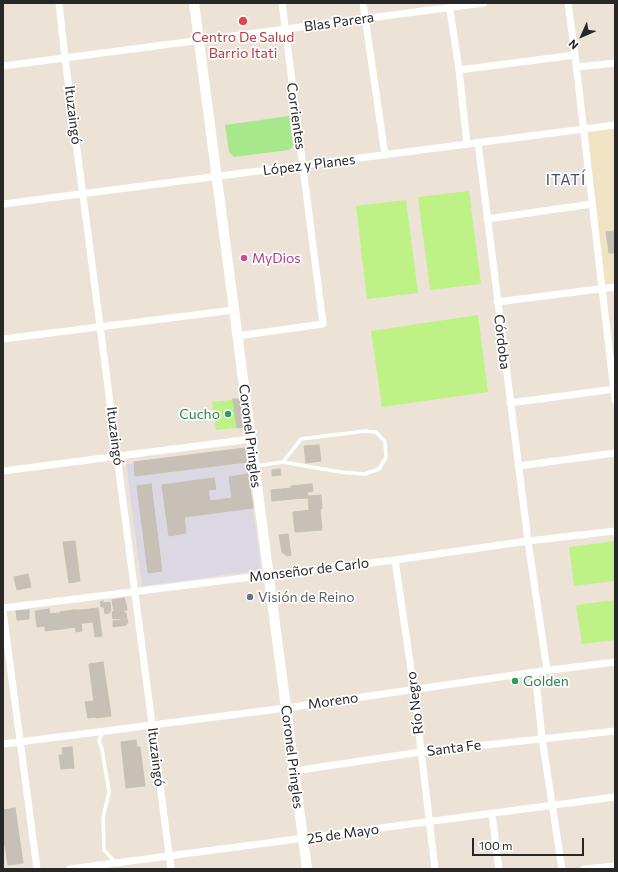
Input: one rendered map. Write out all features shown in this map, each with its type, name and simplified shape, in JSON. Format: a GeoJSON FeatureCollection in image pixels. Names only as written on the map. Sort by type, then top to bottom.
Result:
{"type":"FeatureCollection","features":[{"type":"Feature","properties":{"kind":"main road","name":"Coronel Pringles"},"geometry":{"type":"LineString","coordinates":[[194,3],[307,869]]}},
{"type":"Feature","properties":{"kind":"street","name":"Ituzaingó"},"geometry":{"type":"LineString","coordinates":[[59,3],[171,869]]}},
{"type":"Feature","properties":{"kind":"street","name":"Corrientes"},"geometry":{"type":"LineString","coordinates":[[237,336],[323,324],[282,3]]}},
{"type":"Feature","properties":{"kind":"street"},"geometry":{"type":"LineString","coordinates":[[363,3],[385,155]]}},
{"type":"Feature","properties":{"kind":"street","name":"Blas Parera"},"geometry":{"type":"LineString","coordinates":[[3,66],[450,6],[484,3]]}},
{"type":"Feature","properties":{"kind":"street"},"geometry":{"type":"LineString","coordinates":[[568,3],[577,67],[615,400]]}},
{"type":"Feature","properties":{"kind":"street"},"geometry":{"type":"LineString","coordinates":[[450,6],[467,144]]}},
{"type":"Feature","properties":{"kind":"street"},"geometry":{"type":"LineString","coordinates":[[459,70],[575,55]]}},
{"type":"Feature","properties":{"kind":"street"},"geometry":{"type":"LineString","coordinates":[[577,67],[615,63]]}},
{"type":"Feature","properties":{"kind":"street","name":"López y Planes"},"geometry":{"type":"LineString","coordinates":[[3,204],[615,125]]}},
{"type":"Feature","properties":{"kind":"street","name":"Córdoba"},"geometry":{"type":"LineString","coordinates":[[478,142],[518,466],[546,670]]}},
{"type":"Feature","properties":{"kind":"street"},"geometry":{"type":"LineString","coordinates":[[487,220],[592,204]]}},
{"type":"Feature","properties":{"kind":"street"},"geometry":{"type":"LineString","coordinates":[[497,302],[615,287]]}},
{"type":"Feature","properties":{"kind":"street"},"geometry":{"type":"LineString","coordinates":[[3,339],[234,310]]}},
{"type":"Feature","properties":{"kind":"street"},"geometry":{"type":"LineString","coordinates":[[510,403],[614,389]]}},
{"type":"Feature","properties":{"kind":"street"},"geometry":{"type":"LineString","coordinates":[[3,471],[251,439]]}},
{"type":"Feature","properties":{"kind":"street"},"geometry":{"type":"LineString","coordinates":[[518,466],[615,453]]}},
{"type":"Feature","properties":{"kind":"street","name":"Monseñor de Carlo"},"geometry":{"type":"LineString","coordinates":[[3,610],[394,560],[528,541],[615,531]]}},
{"type":"Feature","properties":{"kind":"street","name":"Río Negro"},"geometry":{"type":"LineString","coordinates":[[394,560],[414,690],[435,869]]}},
{"type":"Feature","properties":{"kind":"street"},"geometry":{"type":"LineString","coordinates":[[3,610],[37,869]]}},
{"type":"Feature","properties":{"kind":"street","name":"Moreno"},"geometry":{"type":"LineString","coordinates":[[3,744],[286,708],[546,670],[615,662]]}},
{"type":"Feature","properties":{"kind":"street"},"geometry":{"type":"LineString","coordinates":[[535,672],[542,738],[562,869]]}},
{"type":"Feature","properties":{"kind":"street","name":"Santa Fe"},"geometry":{"type":"LineString","coordinates":[[294,771],[421,752],[615,731]]}},
{"type":"Feature","properties":{"kind":"street","name":"25 de Mayo"},"geometry":{"type":"LineString","coordinates":[[70,869],[615,797]]}},
{"type":"Feature","properties":{"kind":"street"},"geometry":{"type":"LineString","coordinates":[[492,814],[499,869]]}},
{"type":"Feature","properties":{"kind":"street"},"geometry":{"type":"LineString","coordinates":[[584,869],[615,866]]}},
{"type":"Feature","properties":{"kind":"lane"},"geometry":{"type":"LineString","coordinates":[[254,466],[283,462],[340,472],[365,474],[379,470],[386,457],[385,442],[376,432],[365,431],[301,439],[283,462]]}},
{"type":"Feature","properties":{"kind":"lane"},"geometry":{"type":"LineString","coordinates":[[103,731],[100,741],[109,792],[103,818],[104,850],[116,863]]}},
{"type":"Feature","properties":{"kind":"shaded area"},"geometry":{"type":"Polygon","coordinates":[[[615,126],[615,287],[602,289],[583,129],[615,126]]]}},
{"type":"Feature","properties":{"kind":"shaded area"},"geometry":{"type":"Polygon","coordinates":[[[245,448],[261,570],[142,586],[126,464],[245,448]]]}},
{"type":"Feature","properties":{"kind":"green space"},"geometry":{"type":"Polygon","coordinates":[[[289,116],[293,146],[289,150],[234,157],[229,152],[225,125],[289,116]]]}},
{"type":"Feature","properties":{"kind":"green space"},"geometry":{"type":"Polygon","coordinates":[[[469,191],[481,284],[430,290],[418,197],[469,191]]]}},
{"type":"Feature","properties":{"kind":"green space"},"geometry":{"type":"Polygon","coordinates":[[[406,200],[418,293],[367,299],[356,206],[406,200]]]}},
{"type":"Feature","properties":{"kind":"green space"},"geometry":{"type":"Polygon","coordinates":[[[478,315],[488,392],[382,407],[371,331],[478,315]]]}},
{"type":"Feature","properties":{"kind":"green space","name":"Cucho"},"geometry":{"type":"Polygon","coordinates":[[[240,399],[244,427],[216,430],[212,402],[240,399]]]}},
{"type":"Feature","properties":{"kind":"green space"},"geometry":{"type":"Polygon","coordinates":[[[615,541],[615,581],[574,586],[569,547],[615,541]]]}},
{"type":"Feature","properties":{"kind":"green space"},"geometry":{"type":"Polygon","coordinates":[[[615,600],[615,640],[582,644],[576,605],[615,600]]]}},
{"type":"Feature","properties":{"kind":"building"},"geometry":{"type":"Polygon","coordinates":[[[615,231],[615,253],[609,253],[606,232],[615,231]]]}},
{"type":"Feature","properties":{"kind":"building"},"geometry":{"type":"Polygon","coordinates":[[[233,399],[240,399],[244,427],[237,428],[233,399]]]}},
{"type":"Feature","properties":{"kind":"building"},"geometry":{"type":"Polygon","coordinates":[[[319,445],[321,461],[306,463],[304,446],[319,445]]]}},
{"type":"Feature","properties":{"kind":"building"},"geometry":{"type":"Polygon","coordinates":[[[245,448],[247,462],[135,476],[134,462],[245,448]]]}},
{"type":"Feature","properties":{"kind":"building"},"geometry":{"type":"Polygon","coordinates":[[[280,469],[281,475],[272,476],[272,470],[280,469]]]}},
{"type":"Feature","properties":{"kind":"building"},"geometry":{"type":"Polygon","coordinates":[[[248,474],[253,508],[184,517],[186,533],[169,536],[162,485],[214,478],[216,489],[208,490],[210,501],[232,498],[229,477],[248,474]]]}},
{"type":"Feature","properties":{"kind":"building"},"geometry":{"type":"Polygon","coordinates":[[[151,484],[162,571],[148,573],[137,486],[151,484]]]}},
{"type":"Feature","properties":{"kind":"building"},"geometry":{"type":"Polygon","coordinates":[[[312,484],[313,491],[307,492],[308,498],[292,499],[291,486],[312,484]]]}},
{"type":"Feature","properties":{"kind":"building"},"geometry":{"type":"Polygon","coordinates":[[[291,488],[292,499],[272,501],[271,490],[291,488]]]}},
{"type":"Feature","properties":{"kind":"building"},"geometry":{"type":"Polygon","coordinates":[[[321,495],[322,509],[309,510],[308,496],[321,495]]]}},
{"type":"Feature","properties":{"kind":"building"},"geometry":{"type":"Polygon","coordinates":[[[320,509],[322,530],[295,532],[293,512],[320,509]]]}},
{"type":"Feature","properties":{"kind":"building"},"geometry":{"type":"Polygon","coordinates":[[[288,534],[291,555],[287,556],[282,552],[279,535],[288,534]]]}},
{"type":"Feature","properties":{"kind":"building"},"geometry":{"type":"Polygon","coordinates":[[[75,541],[80,581],[69,583],[63,542],[75,541]]]}},
{"type":"Feature","properties":{"kind":"building"},"geometry":{"type":"Polygon","coordinates":[[[28,574],[31,587],[17,590],[14,577],[28,574]]]}},
{"type":"Feature","properties":{"kind":"building"},"geometry":{"type":"Polygon","coordinates":[[[124,598],[127,610],[114,612],[112,600],[124,598]]]}},
{"type":"Feature","properties":{"kind":"building"},"geometry":{"type":"Polygon","coordinates":[[[103,601],[103,603],[110,602],[111,611],[109,613],[105,614],[104,607],[101,607],[100,602],[103,601]]]}},
{"type":"Feature","properties":{"kind":"building"},"geometry":{"type":"Polygon","coordinates":[[[98,608],[102,636],[95,637],[93,622],[84,623],[82,610],[98,608]]]}},
{"type":"Feature","properties":{"kind":"building"},"geometry":{"type":"Polygon","coordinates":[[[49,609],[52,630],[45,631],[45,626],[37,627],[35,611],[49,609]]]}},
{"type":"Feature","properties":{"kind":"building"},"geometry":{"type":"Polygon","coordinates":[[[29,610],[29,619],[17,620],[16,611],[29,610]]]}},
{"type":"Feature","properties":{"kind":"building"},"geometry":{"type":"Polygon","coordinates":[[[73,610],[76,627],[62,629],[60,612],[73,610]]]}},
{"type":"Feature","properties":{"kind":"building"},"geometry":{"type":"Polygon","coordinates":[[[73,610],[82,610],[84,623],[81,623],[82,631],[76,632],[73,610]]]}},
{"type":"Feature","properties":{"kind":"building"},"geometry":{"type":"Polygon","coordinates":[[[124,610],[127,618],[113,619],[112,612],[124,610]]]}},
{"type":"Feature","properties":{"kind":"building"},"geometry":{"type":"Polygon","coordinates":[[[60,613],[62,629],[52,630],[50,614],[60,613]]]}},
{"type":"Feature","properties":{"kind":"building"},"geometry":{"type":"Polygon","coordinates":[[[127,619],[128,623],[126,623],[126,625],[113,627],[113,621],[127,619]]]}},
{"type":"Feature","properties":{"kind":"building"},"geometry":{"type":"Polygon","coordinates":[[[103,662],[111,716],[96,718],[89,664],[103,662]]]}},
{"type":"Feature","properties":{"kind":"building"},"geometry":{"type":"Polygon","coordinates":[[[94,701],[96,717],[88,718],[85,702],[94,701]]]}},
{"type":"Feature","properties":{"kind":"building"},"geometry":{"type":"Polygon","coordinates":[[[136,740],[137,747],[140,747],[145,786],[126,788],[121,742],[136,740]]]}},
{"type":"Feature","properties":{"kind":"building"},"geometry":{"type":"Polygon","coordinates":[[[72,747],[74,768],[61,769],[59,755],[63,755],[62,748],[72,747]]]}},
{"type":"Feature","properties":{"kind":"building"},"geometry":{"type":"Polygon","coordinates":[[[15,808],[23,863],[8,865],[3,833],[3,810],[15,808]]]}},
{"type":"Feature","properties":{"kind":"place","name":"Centro De Salud Barrio Itati"},"geometry":{"type":"Point","coordinates":[243,21]}},
{"type":"Feature","properties":{"kind":"place","name":"MyDios"},"geometry":{"type":"Point","coordinates":[244,258]}},
{"type":"Feature","properties":{"kind":"place","name":"Cucho"},"geometry":{"type":"Point","coordinates":[228,414]}},
{"type":"Feature","properties":{"kind":"place","name":"Visión de Reino"},"geometry":{"type":"Point","coordinates":[250,597]}},
{"type":"Feature","properties":{"kind":"place","name":"Golden"},"geometry":{"type":"Point","coordinates":[515,681]}},
{"type":"Feature","properties":{"kind":"district","name":"ITATÍ"},"geometry":{"type":"Point","coordinates":[566,180]}}]}
